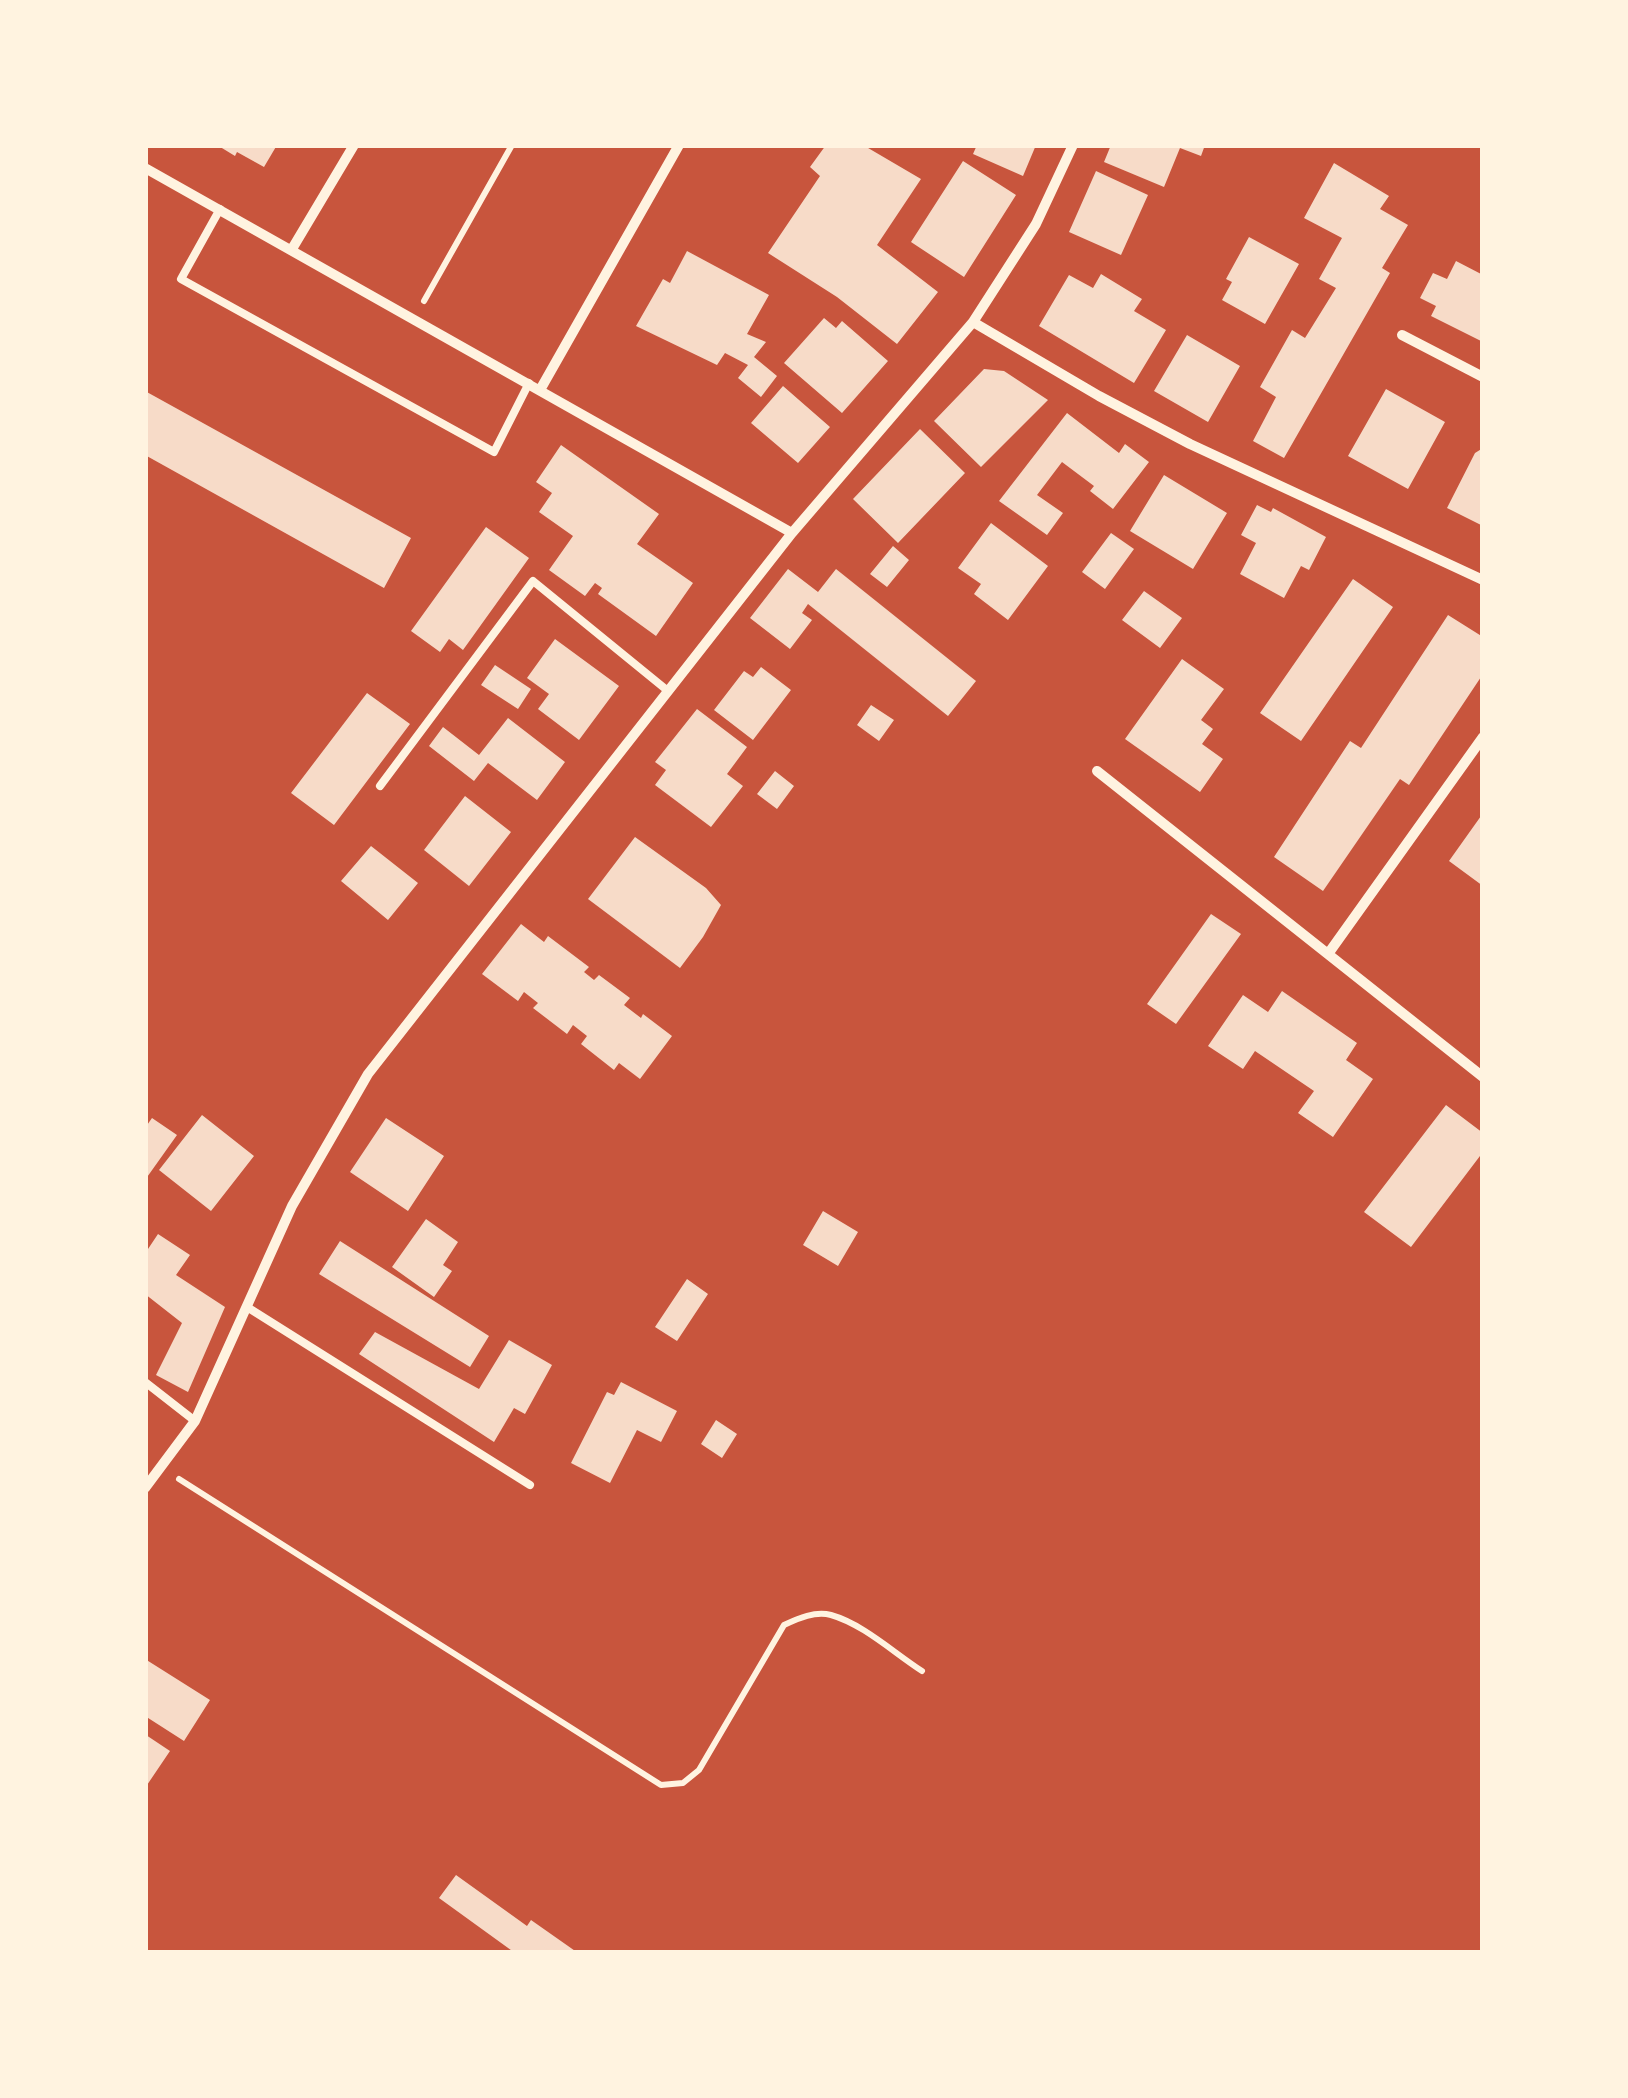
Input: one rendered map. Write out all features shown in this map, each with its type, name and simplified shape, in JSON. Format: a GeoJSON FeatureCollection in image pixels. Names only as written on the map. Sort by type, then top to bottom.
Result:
{"type":"FeatureCollection","features":[{"type":"Feature","properties":{"kind":"street"},"geometry":{"type":"LineString","coordinates":[[292,249],[354,145]]}},
{"type":"Feature","properties":{"kind":"street"},"geometry":{"type":"LineString","coordinates":[[534,386],[679,145]]}},
{"type":"Feature","properties":{"kind":"street"},"geometry":{"type":"LineString","coordinates":[[145,1488],[195,1422],[292,1206],[368,1074],[792,533],[974,322],[1036,224],[1073,145]]}},
{"type":"Feature","properties":{"kind":"street"},"geometry":{"type":"LineString","coordinates":[[145,168],[792,533]]}},
{"type":"Feature","properties":{"kind":"street"},"geometry":{"type":"LineString","coordinates":[[974,322],[1190,444],[1483,580]]}},
{"type":"Feature","properties":{"kind":"street"},"geometry":{"type":"LineString","coordinates":[[1402,335],[1483,377]]}},
{"type":"Feature","properties":{"kind":"street"},"geometry":{"type":"LineString","coordinates":[[1328,954],[1483,736]]}},
{"type":"Feature","properties":{"kind":"street"},"geometry":{"type":"LineString","coordinates":[[1097,772],[1483,1078]]}},
{"type":"Feature","properties":{"kind":"lane"},"geometry":{"type":"LineString","coordinates":[[220,209],[181,279],[494,452],[534,386]]}},
{"type":"Feature","properties":{"kind":"lane"},"geometry":{"type":"LineString","coordinates":[[380,786],[532,581],[668,691]]}},
{"type":"Feature","properties":{"kind":"lane"},"geometry":{"type":"LineString","coordinates":[[247,1307],[530,1485]]}},
{"type":"Feature","properties":{"kind":"lane"},"geometry":{"type":"LineString","coordinates":[[145,1382],[195,1422]]}},
{"type":"Feature","properties":{"kind":"path"},"geometry":{"type":"LineString","coordinates":[[414,318],[512,145]]}},
{"type":"Feature","properties":{"kind":"path"},"geometry":{"type":"LineString","coordinates":[[161,1467],[661,1785],[683,1783],[699,1770],[784,1624],[806,1616],[829,1614],[854,1626],[922,1672]]}},
{"type":"Feature","properties":{"kind":"building"},"geometry":{"type":"Polygon","coordinates":[[[217,145],[277,145],[264,167],[217,145]]]}},
{"type":"Feature","properties":{"kind":"building"},"geometry":{"type":"Polygon","coordinates":[[[826,145],[863,145],[921,179],[877,245],[938,292],[897,344],[837,297],[768,253],[820,176],[810,167],[826,145]]]}},
{"type":"Feature","properties":{"kind":"building"},"geometry":{"type":"Polygon","coordinates":[[[977,145],[1036,145],[1023,176],[973,154],[977,145]]]}},
{"type":"Feature","properties":{"kind":"building"},"geometry":{"type":"Polygon","coordinates":[[[1111,145],[1205,145],[1201,156],[1180,148],[1164,187],[1104,162],[1111,145]]]}},
{"type":"Feature","properties":{"kind":"building"},"geometry":{"type":"Polygon","coordinates":[[[963,161],[1016,195],[964,277],[911,242],[963,161]]]}},
{"type":"Feature","properties":{"kind":"building"},"geometry":{"type":"Polygon","coordinates":[[[1334,163],[1389,196],[1380,209],[1408,225],[1382,268],[1390,273],[1284,458],[1253,441],[1276,397],[1260,387],[1292,330],[1305,338],[1336,288],[1319,279],[1342,238],[1304,218],[1334,163]]]}},
{"type":"Feature","properties":{"kind":"building"},"geometry":{"type":"Polygon","coordinates":[[[1096,171],[1148,195],[1121,255],[1069,232],[1096,171]]]}},
{"type":"Feature","properties":{"kind":"building"},"geometry":{"type":"Polygon","coordinates":[[[1249,237],[1299,264],[1265,324],[1222,300],[1232,282],[1226,279],[1249,237]]]}},
{"type":"Feature","properties":{"kind":"building"},"geometry":{"type":"Polygon","coordinates":[[[687,251],[769,295],[747,334],[766,342],[754,357],[777,376],[761,397],[738,378],[748,365],[725,353],[717,365],[636,326],[663,279],[670,283],[687,251]]]}},
{"type":"Feature","properties":{"kind":"building"},"geometry":{"type":"Polygon","coordinates":[[[1456,261],[1483,275],[1481,341],[1431,316],[1436,306],[1420,298],[1433,273],[1447,279],[1456,261]]]}},
{"type":"Feature","properties":{"kind":"building"},"geometry":{"type":"Polygon","coordinates":[[[1101,274],[1142,299],[1134,311],[1166,330],[1134,383],[1039,326],[1069,275],[1093,288],[1101,274]]]}},
{"type":"Feature","properties":{"kind":"building"},"geometry":{"type":"Polygon","coordinates":[[[824,318],[836,328],[842,321],[888,361],[842,413],[784,363],[824,318]]]}},
{"type":"Feature","properties":{"kind":"building"},"geometry":{"type":"Polygon","coordinates":[[[1187,335],[1240,366],[1208,422],[1154,391],[1187,335]]]}},
{"type":"Feature","properties":{"kind":"building"},"geometry":{"type":"Polygon","coordinates":[[[984,369],[1004,371],[1048,400],[981,467],[934,421],[984,369]]]}},
{"type":"Feature","properties":{"kind":"building"},"geometry":{"type":"Polygon","coordinates":[[[783,386],[830,427],[798,463],[751,423],[783,386]]]}},
{"type":"Feature","properties":{"kind":"building"},"geometry":{"type":"Polygon","coordinates":[[[1386,389],[1445,422],[1408,489],[1348,456],[1386,389]]]}},
{"type":"Feature","properties":{"kind":"building"},"geometry":{"type":"Polygon","coordinates":[[[145,391],[411,538],[384,588],[145,455],[145,391]]]}},
{"type":"Feature","properties":{"kind":"building"},"geometry":{"type":"Polygon","coordinates":[[[1067,413],[1119,453],[1125,444],[1149,462],[1113,509],[1090,491],[1094,486],[1062,462],[1037,495],[1063,513],[1047,535],[999,501],[1067,413]]]}},
{"type":"Feature","properties":{"kind":"building"},"geometry":{"type":"Polygon","coordinates":[[[920,429],[965,473],[898,543],[853,499],[920,429]]]}},
{"type":"Feature","properties":{"kind":"building"},"geometry":{"type":"Polygon","coordinates":[[[561,445],[659,514],[637,544],[693,583],[656,636],[598,594],[602,588],[595,583],[585,596],[549,570],[573,536],[539,512],[552,493],[536,482],[561,445]]]}},
{"type":"Feature","properties":{"kind":"building"},"geometry":{"type":"Polygon","coordinates":[[[1483,448],[1483,526],[1447,508],[1475,453],[1483,448]]]}},
{"type":"Feature","properties":{"kind":"building"},"geometry":{"type":"Polygon","coordinates":[[[1164,475],[1227,513],[1193,569],[1130,531],[1164,475]]]}},
{"type":"Feature","properties":{"kind":"building"},"geometry":{"type":"Polygon","coordinates":[[[1257,505],[1271,512],[1273,508],[1326,537],[1309,570],[1301,566],[1284,598],[1240,574],[1256,543],[1241,535],[1257,505]]]}},
{"type":"Feature","properties":{"kind":"building"},"geometry":{"type":"Polygon","coordinates":[[[991,523],[1048,566],[1008,620],[974,594],[981,584],[958,568],[991,523]]]}},
{"type":"Feature","properties":{"kind":"building"},"geometry":{"type":"Polygon","coordinates":[[[486,527],[529,558],[463,650],[449,639],[440,652],[411,631],[486,527]]]}},
{"type":"Feature","properties":{"kind":"building"},"geometry":{"type":"Polygon","coordinates":[[[1111,533],[1134,549],[1105,589],[1082,572],[1111,533]]]}},
{"type":"Feature","properties":{"kind":"building"},"geometry":{"type":"Polygon","coordinates":[[[893,546],[909,560],[887,587],[870,574],[893,546]]]}},
{"type":"Feature","properties":{"kind":"building"},"geometry":{"type":"Polygon","coordinates":[[[788,569],[818,592],[836,569],[976,681],[948,716],[808,604],[802,613],[812,620],[790,649],[750,618],[788,569]]]}},
{"type":"Feature","properties":{"kind":"building"},"geometry":{"type":"Polygon","coordinates":[[[1353,579],[1393,607],[1301,741],[1260,713],[1353,579]]]}},
{"type":"Feature","properties":{"kind":"building"},"geometry":{"type":"Polygon","coordinates":[[[1144,591],[1182,618],[1160,648],[1122,620],[1144,591]]]}},
{"type":"Feature","properties":{"kind":"building"},"geometry":{"type":"Polygon","coordinates":[[[1448,615],[1483,637],[1483,674],[1409,785],[1400,779],[1323,891],[1274,857],[1350,741],[1361,748],[1448,615]]]}},
{"type":"Feature","properties":{"kind":"building"},"geometry":{"type":"Polygon","coordinates":[[[555,639],[619,686],[579,740],[538,709],[549,694],[527,678],[555,639]]]}},
{"type":"Feature","properties":{"kind":"building"},"geometry":{"type":"Polygon","coordinates":[[[1182,659],[1224,689],[1201,720],[1213,729],[1202,744],[1223,759],[1200,792],[1125,739],[1182,659]]]}},
{"type":"Feature","properties":{"kind":"building"},"geometry":{"type":"Polygon","coordinates":[[[495,665],[531,689],[518,709],[481,685],[495,665]]]}},
{"type":"Feature","properties":{"kind":"building"},"geometry":{"type":"Polygon","coordinates":[[[761,667],[791,690],[753,740],[714,710],[744,671],[753,677],[761,667]]]}},
{"type":"Feature","properties":{"kind":"building"},"geometry":{"type":"Polygon","coordinates":[[[367,693],[410,724],[334,825],[291,793],[367,693]]]}},
{"type":"Feature","properties":{"kind":"building"},"geometry":{"type":"Polygon","coordinates":[[[871,705],[894,720],[879,741],[857,725],[871,705]]]}},
{"type":"Feature","properties":{"kind":"building"},"geometry":{"type":"Polygon","coordinates":[[[697,709],[747,747],[727,774],[743,786],[711,827],[655,785],[666,770],[655,762],[697,709]]]}},
{"type":"Feature","properties":{"kind":"building"},"geometry":{"type":"Polygon","coordinates":[[[508,718],[565,762],[537,800],[488,763],[474,781],[429,746],[443,727],[479,755],[508,718]]]}},
{"type":"Feature","properties":{"kind":"building"},"geometry":{"type":"Polygon","coordinates":[[[775,771],[794,786],[777,809],[757,794],[775,771]]]}},
{"type":"Feature","properties":{"kind":"building"},"geometry":{"type":"Polygon","coordinates":[[[465,796],[511,832],[469,886],[424,850],[465,796]]]}},
{"type":"Feature","properties":{"kind":"building"},"geometry":{"type":"Polygon","coordinates":[[[1483,818],[1483,886],[1449,861],[1483,818]]]}},
{"type":"Feature","properties":{"kind":"building"},"geometry":{"type":"Polygon","coordinates":[[[635,837],[706,888],[721,905],[680,968],[588,899],[635,837]]]}},
{"type":"Feature","properties":{"kind":"building"},"geometry":{"type":"Polygon","coordinates":[[[371,846],[418,883],[388,920],[341,881],[371,846]]]}},
{"type":"Feature","properties":{"kind":"building"},"geometry":{"type":"Polygon","coordinates":[[[1211,914],[1241,934],[1176,1024],[1147,1004],[1211,914]]]}},
{"type":"Feature","properties":{"kind":"building"},"geometry":{"type":"Polygon","coordinates":[[[521,924],[544,942],[548,936],[589,967],[584,972],[594,980],[599,975],[630,998],[624,1005],[672,1036],[640,1079],[619,1063],[614,1070],[581,1044],[587,1036],[573,1025],[567,1034],[533,1008],[538,1003],[524,992],[518,1001],[482,974],[521,924]]]}},
{"type":"Feature","properties":{"kind":"building"},"geometry":{"type":"Polygon","coordinates":[[[1282,991],[1357,1043],[1346,1060],[1373,1079],[1333,1137],[1298,1113],[1314,1091],[1255,1051],[1243,1069],[1208,1046],[1243,995],[1268,1012],[1282,991]]]}},
{"type":"Feature","properties":{"kind":"building"},"geometry":{"type":"Polygon","coordinates":[[[1446,1105],[1483,1133],[1483,1152],[1411,1247],[1364,1212],[1446,1105]]]}},
{"type":"Feature","properties":{"kind":"building"},"geometry":{"type":"Polygon","coordinates":[[[202,1115],[254,1156],[211,1211],[159,1170],[202,1115]]]}},
{"type":"Feature","properties":{"kind":"building"},"geometry":{"type":"Polygon","coordinates":[[[152,1118],[177,1135],[145,1180],[145,1128],[152,1118]]]}},
{"type":"Feature","properties":{"kind":"building"},"geometry":{"type":"Polygon","coordinates":[[[386,1118],[444,1156],[408,1211],[350,1172],[386,1118]]]}},
{"type":"Feature","properties":{"kind":"building"},"geometry":{"type":"Polygon","coordinates":[[[823,1211],[858,1232],[838,1266],[803,1245],[823,1211]]]}},
{"type":"Feature","properties":{"kind":"building"},"geometry":{"type":"Polygon","coordinates":[[[426,1219],[458,1242],[443,1265],[452,1271],[434,1297],[392,1267],[426,1219]]]}},
{"type":"Feature","properties":{"kind":"building"},"geometry":{"type":"Polygon","coordinates":[[[158,1234],[190,1255],[176,1275],[225,1307],[188,1392],[156,1375],[182,1323],[145,1294],[145,1247],[148,1249],[158,1234]]]}},
{"type":"Feature","properties":{"kind":"building"},"geometry":{"type":"Polygon","coordinates":[[[340,1241],[489,1336],[470,1367],[319,1274],[340,1241]]]}},
{"type":"Feature","properties":{"kind":"building"},"geometry":{"type":"Polygon","coordinates":[[[687,1279],[708,1294],[677,1341],[655,1327],[687,1279]]]}},
{"type":"Feature","properties":{"kind":"building"},"geometry":{"type":"Polygon","coordinates":[[[375,1332],[479,1389],[509,1340],[552,1365],[525,1414],[514,1408],[494,1442],[359,1354],[375,1332]]]}},
{"type":"Feature","properties":{"kind":"building"},"geometry":{"type":"Polygon","coordinates":[[[621,1382],[677,1411],[661,1442],[637,1430],[610,1483],[571,1463],[607,1392],[614,1395],[621,1382]]]}},
{"type":"Feature","properties":{"kind":"building"},"geometry":{"type":"Polygon","coordinates":[[[716,1420],[737,1434],[722,1458],[701,1444],[716,1420]]]}},
{"type":"Feature","properties":{"kind":"building"},"geometry":{"type":"Polygon","coordinates":[[[145,1659],[210,1700],[184,1741],[145,1716],[145,1659]]]}},
{"type":"Feature","properties":{"kind":"building"},"geometry":{"type":"Polygon","coordinates":[[[145,1737],[170,1751],[145,1788],[145,1737]]]}},
{"type":"Feature","properties":{"kind":"building"},"geometry":{"type":"Polygon","coordinates":[[[456,1875],[527,1926],[531,1920],[578,1953],[515,1953],[439,1898],[456,1875]]]}}]}
